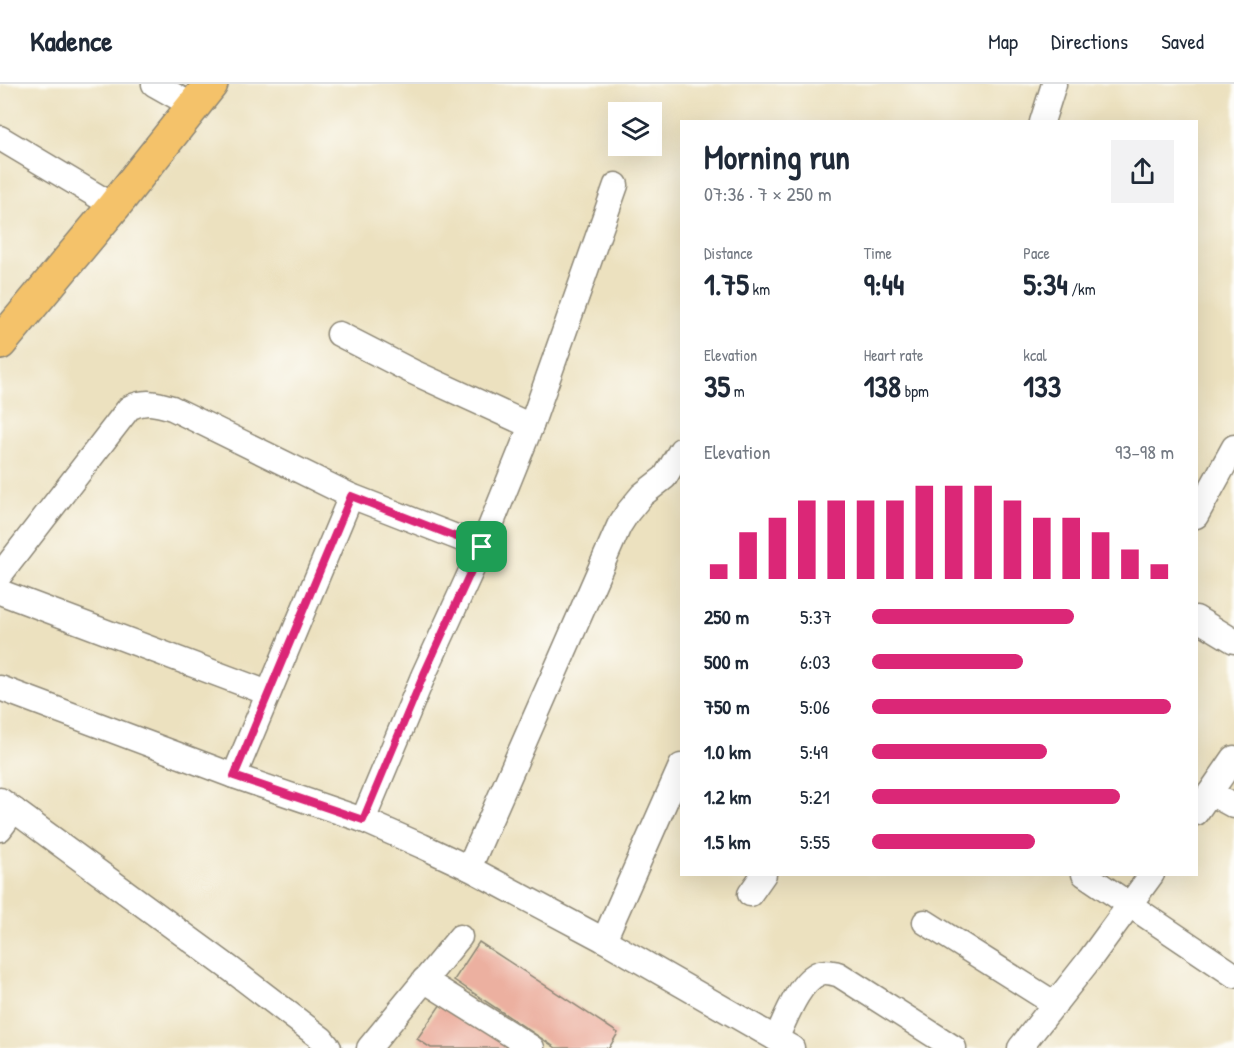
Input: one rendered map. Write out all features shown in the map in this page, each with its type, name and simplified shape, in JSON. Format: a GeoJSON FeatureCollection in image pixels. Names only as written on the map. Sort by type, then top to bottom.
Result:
{"type":"FeatureCollection","features":[{"type":"Feature","properties":{"kind":"highway"},"geometry":{"type":"LineString","coordinates":[[0,343],[114,206],[202,95]]}},
{"type":"Feature","properties":{"kind":"street"},"geometry":{"type":"LineString","coordinates":[[154,84],[202,95]]}},
{"type":"Feature","properties":{"kind":"street"},"geometry":{"type":"LineString","coordinates":[[1043,120],[1054,84]]}},
{"type":"Feature","properties":{"kind":"street"},"geometry":{"type":"LineString","coordinates":[[0,138],[114,206]]}},
{"type":"Feature","properties":{"kind":"street"},"geometry":{"type":"LineString","coordinates":[[363,820],[424,674],[482,547],[531,426],[616,185]]}},
{"type":"Feature","properties":{"kind":"street"},"geometry":{"type":"LineString","coordinates":[[339,334],[413,372],[531,426]]}},
{"type":"Feature","properties":{"kind":"street"},"geometry":{"type":"LineString","coordinates":[[0,575],[129,408],[139,403],[155,402],[172,408],[351,496],[482,547]]}},
{"type":"Feature","properties":{"kind":"street"},"geometry":{"type":"LineString","coordinates":[[1198,512],[1234,447]]}},
{"type":"Feature","properties":{"kind":"street"},"geometry":{"type":"LineString","coordinates":[[469,868],[619,526],[642,495],[665,477],[680,452]]}},
{"type":"Feature","properties":{"kind":"street"},"geometry":{"type":"LineString","coordinates":[[234,776],[351,496]]}},
{"type":"Feature","properties":{"kind":"street"},"geometry":{"type":"LineString","coordinates":[[0,592],[267,693]]}},
{"type":"Feature","properties":{"kind":"street"},"geometry":{"type":"LineString","coordinates":[[1198,619],[1234,641]]}},
{"type":"Feature","properties":{"kind":"street"},"geometry":{"type":"LineString","coordinates":[[0,688],[234,776],[363,820],[469,868],[604,940],[784,1043],[802,987],[810,978],[821,972],[838,974],[954,1048]]}},
{"type":"Feature","properties":{"kind":"street"},"geometry":{"type":"LineString","coordinates":[[1198,810],[1234,758]]}},
{"type":"Feature","properties":{"kind":"street"},"geometry":{"type":"LineString","coordinates":[[604,940],[680,768]]}},
{"type":"Feature","properties":{"kind":"street"},"geometry":{"type":"LineString","coordinates":[[1210,793],[1234,806]]}},
{"type":"Feature","properties":{"kind":"street"},"geometry":{"type":"LineString","coordinates":[[0,829],[7,805],[232,970],[322,1039],[329,1048]]}},
{"type":"Feature","properties":{"kind":"street"},"geometry":{"type":"LineString","coordinates":[[1087,876],[1234,975]]}},
{"type":"Feature","properties":{"kind":"street"},"geometry":{"type":"LineString","coordinates":[[1020,1048],[1151,876]]}},
{"type":"Feature","properties":{"kind":"street"},"geometry":{"type":"LineString","coordinates":[[925,922],[1055,1004]]}},
{"type":"Feature","properties":{"kind":"street"},"geometry":{"type":"LineString","coordinates":[[380,1044],[424,980],[460,937]]}},
{"type":"Feature","properties":{"kind":"street"},"geometry":{"type":"LineString","coordinates":[[424,980],[532,1048]]}},
{"type":"Feature","properties":{"kind":"building"},"geometry":{"type":"Polygon","coordinates":[[[479,942],[618,1033],[609,1048],[556,1048],[454,980],[479,942]]]}},
{"type":"Feature","properties":{"kind":"building"},"geometry":{"type":"Polygon","coordinates":[[[443,1001],[515,1048],[431,1048],[417,1039],[443,1001]]]}},
{"type":"Feature","properties":{"kind":"route"},"geometry":{"type":"LineString","coordinates":[[351,496],[482,547],[424,674],[363,820],[234,776],[351,496]]}}]}
